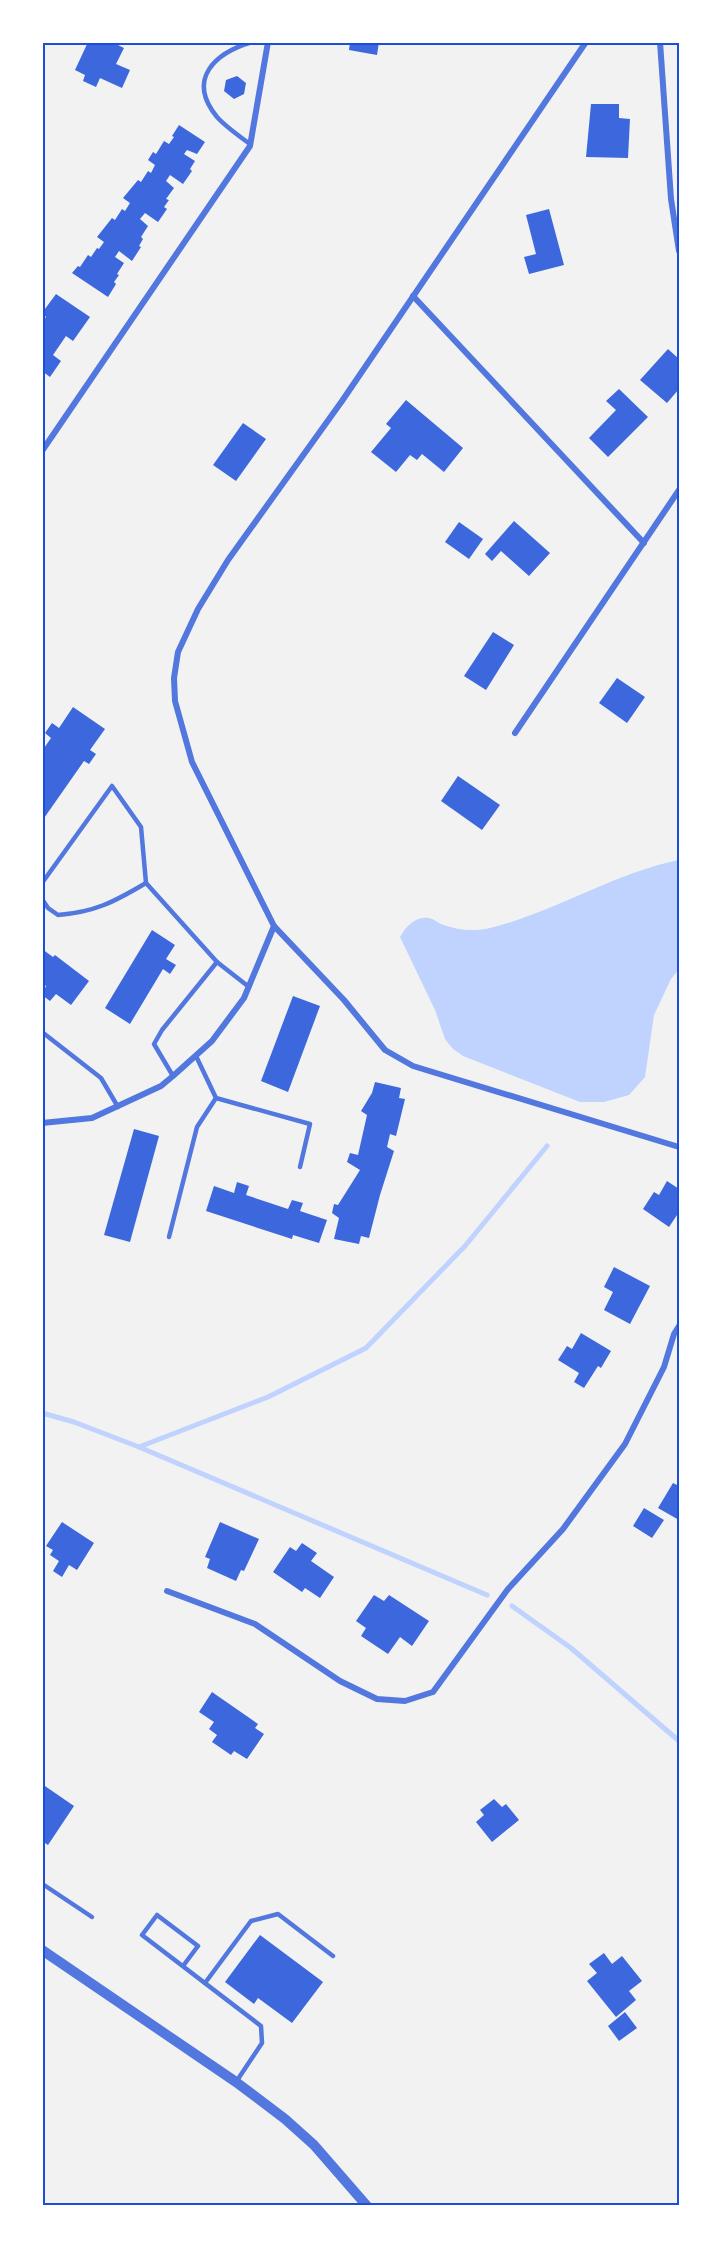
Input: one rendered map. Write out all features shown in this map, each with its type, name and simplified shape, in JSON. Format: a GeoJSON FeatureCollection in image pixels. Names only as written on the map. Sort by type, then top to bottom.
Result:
{"type":"FeatureCollection","features":[{"type":"Feature","properties":{"kind":"street"},"geometry":{"type":"LineString","coordinates":[[42,451],[250,144],[268,42]]}},
{"type":"Feature","properties":{"kind":"street"},"geometry":{"type":"LineString","coordinates":[[586,42],[342,400],[228,560],[198,609],[178,652],[174,678],[175,701],[192,762],[274,926],[344,1000],[385,1050],[413,1066],[679,1147]]}},
{"type":"Feature","properties":{"kind":"street"},"geometry":{"type":"LineString","coordinates":[[660,42],[671,199],[679,251]]}},
{"type":"Feature","properties":{"kind":"street"},"geometry":{"type":"LineString","coordinates":[[413,296],[644,543]]}},
{"type":"Feature","properties":{"kind":"street"},"geometry":{"type":"LineString","coordinates":[[515,734],[679,490]]}},
{"type":"Feature","properties":{"kind":"street"},"geometry":{"type":"LineString","coordinates":[[42,1123],[92,1118],[161,1086],[173,1076],[212,1041],[244,998],[274,926]]}},
{"type":"Feature","properties":{"kind":"street"},"geometry":{"type":"LineString","coordinates":[[167,1591],[255,1624],[340,1680],[377,1699],[405,1701],[433,1692],[508,1589],[563,1529],[625,1444],[659,1377],[679,1326]]}},
{"type":"Feature","properties":{"kind":"street"},"geometry":{"type":"LineString","coordinates":[[42,1950],[285,2118],[314,2145],[362,2205]]}},
{"type":"Feature","properties":{"kind":"lane"},"geometry":{"type":"LineString","coordinates":[[250,144],[218,118],[206,101],[204,81],[216,59],[232,48],[252,42]]}},
{"type":"Feature","properties":{"kind":"lane"},"geometry":{"type":"LineString","coordinates":[[42,884],[112,786],[141,827],[146,883],[217,962],[249,987]]}},
{"type":"Feature","properties":{"kind":"lane"},"geometry":{"type":"LineString","coordinates":[[42,899],[48,908],[58,915],[81,913],[114,902],[146,883]]}},
{"type":"Feature","properties":{"kind":"lane"},"geometry":{"type":"LineString","coordinates":[[173,1076],[154,1044],[162,1030],[217,962]]}},
{"type":"Feature","properties":{"kind":"lane"},"geometry":{"type":"LineString","coordinates":[[42,1032],[101,1078],[117,1107]]}},
{"type":"Feature","properties":{"kind":"lane"},"geometry":{"type":"LineString","coordinates":[[196,1056],[216,1098],[310,1124],[300,1167]]}},
{"type":"Feature","properties":{"kind":"lane"},"geometry":{"type":"LineString","coordinates":[[169,1237],[197,1127],[216,1098]]}},
{"type":"Feature","properties":{"kind":"lane"},"geometry":{"type":"LineString","coordinates":[[43,1886],[92,1917]]}},
{"type":"Feature","properties":{"kind":"lane"},"geometry":{"type":"LineString","coordinates":[[205,1983],[251,1922],[278,1914],[333,1956]]}},
{"type":"Feature","properties":{"kind":"lane"},"geometry":{"type":"LineString","coordinates":[[183,1966],[198,1946],[157,1915],[142,1935],[261,2026],[262,2043],[236,2082]]}},
{"type":"Feature","properties":{"kind":"water"},"geometry":{"type":"Polygon","coordinates":[[[679,860],[679,969],[671,979],[654,1015],[645,1077],[629,1095],[604,1102],[580,1102],[463,1056],[445,1039],[435,1010],[400,937],[411,923],[428,918],[459,929],[490,928],[538,912],[631,874],[679,860]]]}},
{"type":"Feature","properties":{"kind":"building"},"geometry":{"type":"Polygon","coordinates":[[[88,42],[112,42],[124,48],[116,64],[130,70],[122,88],[100,78],[96,87],[83,81],[85,75],[75,70],[88,42]]]}},
{"type":"Feature","properties":{"kind":"building"},"geometry":{"type":"Polygon","coordinates":[[[350,42],[379,42],[377,55],[349,50],[350,42]]]}},
{"type":"Feature","properties":{"kind":"building"},"geometry":{"type":"Polygon","coordinates":[[[237,76],[246,83],[244,94],[234,99],[224,91],[226,80],[237,76]]]}},
{"type":"Feature","properties":{"kind":"building"},"geometry":{"type":"Polygon","coordinates":[[[591,104],[619,104],[619,118],[630,119],[628,158],[586,157],[591,104]]]}},
{"type":"Feature","properties":{"kind":"building"},"geometry":{"type":"Polygon","coordinates":[[[179,125],[205,142],[197,154],[187,150],[184,154],[195,161],[190,169],[192,171],[183,184],[170,175],[166,181],[174,188],[166,199],[169,200],[164,207],[167,209],[158,222],[145,213],[140,219],[148,226],[141,237],[143,239],[139,246],[141,247],[132,261],[119,251],[115,257],[124,263],[108,297],[72,273],[78,266],[80,267],[88,255],[91,257],[97,248],[99,249],[104,242],[97,237],[112,218],[115,220],[122,209],[125,211],[130,203],[123,198],[138,180],[141,182],[148,171],[151,173],[155,165],[148,160],[153,152],[156,154],[164,141],[169,144],[179,125]]]}},
{"type":"Feature","properties":{"kind":"building"},"geometry":{"type":"Polygon","coordinates":[[[549,209],[564,265],[529,274],[524,257],[536,254],[526,215],[549,209]]]}},
{"type":"Feature","properties":{"kind":"building"},"geometry":{"type":"Polygon","coordinates":[[[56,294],[90,317],[73,341],[66,336],[53,355],[61,361],[50,377],[42,371],[42,323],[46,317],[42,313],[56,294]]]}},
{"type":"Feature","properties":{"kind":"building"},"geometry":{"type":"Polygon","coordinates":[[[668,349],[679,359],[679,389],[667,403],[640,380],[668,349]]]}},
{"type":"Feature","properties":{"kind":"building"},"geometry":{"type":"Polygon","coordinates":[[[619,389],[648,417],[608,457],[589,438],[616,410],[606,401],[619,389]]]}},
{"type":"Feature","properties":{"kind":"building"},"geometry":{"type":"Polygon","coordinates":[[[406,400],[463,448],[444,472],[422,454],[417,460],[410,455],[396,472],[371,452],[391,428],[386,424],[406,400]]]}},
{"type":"Feature","properties":{"kind":"building"},"geometry":{"type":"Polygon","coordinates":[[[243,423],[266,439],[236,481],[213,465],[243,423]]]}},
{"type":"Feature","properties":{"kind":"building"},"geometry":{"type":"Polygon","coordinates":[[[514,521],[550,553],[529,576],[501,551],[492,561],[485,554],[514,521]]]}},
{"type":"Feature","properties":{"kind":"building"},"geometry":{"type":"Polygon","coordinates":[[[459,522],[483,539],[469,559],[445,542],[459,522]]]}},
{"type":"Feature","properties":{"kind":"building"},"geometry":{"type":"Polygon","coordinates":[[[493,632],[514,645],[486,690],[464,676],[493,632]]]}},
{"type":"Feature","properties":{"kind":"building"},"geometry":{"type":"Polygon","coordinates":[[[617,678],[645,697],[627,723],[599,703],[617,678]]]}},
{"type":"Feature","properties":{"kind":"building"},"geometry":{"type":"Polygon","coordinates":[[[73,707],[105,729],[90,750],[96,754],[89,764],[84,761],[42,821],[42,751],[51,738],[45,733],[52,723],[59,728],[73,707]]]}},
{"type":"Feature","properties":{"kind":"building"},"geometry":{"type":"Polygon","coordinates":[[[458,776],[500,805],[482,830],[441,801],[458,776]]]}},
{"type":"Feature","properties":{"kind":"building"},"geometry":{"type":"Polygon","coordinates":[[[152,930],[175,945],[166,959],[176,965],[170,974],[163,969],[130,1024],[105,1008],[152,930]]]}},
{"type":"Feature","properties":{"kind":"building"},"geometry":{"type":"Polygon","coordinates":[[[42,949],[53,957],[55,955],[89,981],[71,1005],[56,994],[50,1001],[42,995],[46,986],[42,983],[42,949]]]}},
{"type":"Feature","properties":{"kind":"building"},"geometry":{"type":"Polygon","coordinates":[[[293,996],[320,1006],[288,1092],[261,1081],[293,996]]]}},
{"type":"Feature","properties":{"kind":"building"},"geometry":{"type":"Polygon","coordinates":[[[375,1082],[401,1088],[399,1098],[405,1099],[396,1136],[390,1134],[387,1147],[394,1151],[369,1238],[361,1236],[359,1244],[334,1239],[339,1218],[332,1213],[334,1204],[338,1205],[360,1170],[347,1162],[350,1153],[358,1155],[367,1115],[361,1111],[372,1093],[375,1082]]]}},
{"type":"Feature","properties":{"kind":"building"},"geometry":{"type":"Polygon","coordinates":[[[134,1129],[159,1136],[130,1242],[104,1235],[134,1129]]]}},
{"type":"Feature","properties":{"kind":"building"},"geometry":{"type":"Polygon","coordinates":[[[667,1181],[679,1189],[679,1212],[669,1227],[643,1209],[654,1192],[659,1195],[667,1181]]]}},
{"type":"Feature","properties":{"kind":"building"},"geometry":{"type":"Polygon","coordinates":[[[237,1182],[249,1186],[246,1195],[288,1209],[292,1200],[303,1203],[300,1211],[327,1220],[319,1243],[293,1235],[292,1239],[206,1211],[214,1186],[234,1193],[237,1182]]]}},
{"type":"Feature","properties":{"kind":"building"},"geometry":{"type":"Polygon","coordinates":[[[614,1267],[650,1286],[630,1324],[604,1310],[613,1292],[604,1287],[614,1267]]]}},
{"type":"Feature","properties":{"kind":"building"},"geometry":{"type":"Polygon","coordinates":[[[581,1333],[611,1351],[601,1368],[598,1366],[584,1388],[574,1382],[579,1373],[558,1360],[567,1346],[572,1349],[581,1333]]]}},
{"type":"Feature","properties":{"kind":"building"},"geometry":{"type":"Polygon","coordinates":[[[673,1483],[679,1486],[679,1520],[658,1508],[673,1483]]]}},
{"type":"Feature","properties":{"kind":"building"},"geometry":{"type":"Polygon","coordinates":[[[644,1508],[664,1520],[652,1538],[633,1526],[644,1508]]]}},
{"type":"Feature","properties":{"kind":"building"},"geometry":{"type":"Polygon","coordinates":[[[62,1522],[94,1543],[77,1570],[69,1565],[62,1577],[53,1571],[59,1561],[50,1555],[53,1550],[46,1546],[62,1522]]]}},
{"type":"Feature","properties":{"kind":"building"},"geometry":{"type":"Polygon","coordinates":[[[220,1522],[259,1539],[244,1571],[241,1570],[236,1581],[207,1568],[210,1559],[205,1557],[220,1522]]]}},
{"type":"Feature","properties":{"kind":"building"},"geometry":{"type":"Polygon","coordinates":[[[302,1543],[317,1553],[311,1561],[334,1577],[320,1598],[305,1588],[302,1592],[273,1572],[290,1547],[296,1551],[302,1543]]]}},
{"type":"Feature","properties":{"kind":"building"},"geometry":{"type":"Polygon","coordinates":[[[374,1595],[384,1601],[389,1595],[429,1621],[412,1646],[400,1637],[388,1654],[361,1636],[366,1628],[356,1621],[374,1595]]]}},
{"type":"Feature","properties":{"kind":"building"},"geometry":{"type":"Polygon","coordinates":[[[212,1692],[258,1724],[255,1728],[264,1734],[247,1759],[234,1751],[231,1755],[212,1742],[217,1735],[209,1729],[214,1722],[199,1712],[212,1692]]]}},
{"type":"Feature","properties":{"kind":"building"},"geometry":{"type":"Polygon","coordinates":[[[42,1784],[74,1806],[48,1845],[42,1841],[42,1784]]]}},
{"type":"Feature","properties":{"kind":"building"},"geometry":{"type":"Polygon","coordinates":[[[494,1799],[502,1807],[506,1804],[519,1820],[492,1842],[476,1822],[484,1815],[480,1810],[494,1799]]]}},
{"type":"Feature","properties":{"kind":"building"},"geometry":{"type":"Polygon","coordinates":[[[260,1935],[323,1982],[292,2023],[258,1998],[254,2004],[225,1982],[260,1935]]]}},
{"type":"Feature","properties":{"kind":"building"},"geometry":{"type":"Polygon","coordinates":[[[604,1953],[612,1964],[622,1956],[642,1981],[629,1991],[636,2000],[616,2017],[587,1981],[597,1973],[589,1964],[604,1953]]]}},
{"type":"Feature","properties":{"kind":"building"},"geometry":{"type":"Polygon","coordinates":[[[625,2012],[637,2028],[619,2041],[608,2026],[625,2012]]]}},
{"type":"Feature","properties":{"kind":"waterway"},"geometry":{"type":"LineString","coordinates":[[139,1447],[268,1397],[366,1348],[465,1246],[547,1146]]}},
{"type":"Feature","properties":{"kind":"waterway"},"geometry":{"type":"LineString","coordinates":[[42,1413],[74,1422],[139,1447],[487,1595]]}},
{"type":"Feature","properties":{"kind":"waterway"},"geometry":{"type":"LineString","coordinates":[[512,1606],[571,1648],[679,1741]]}}]}
